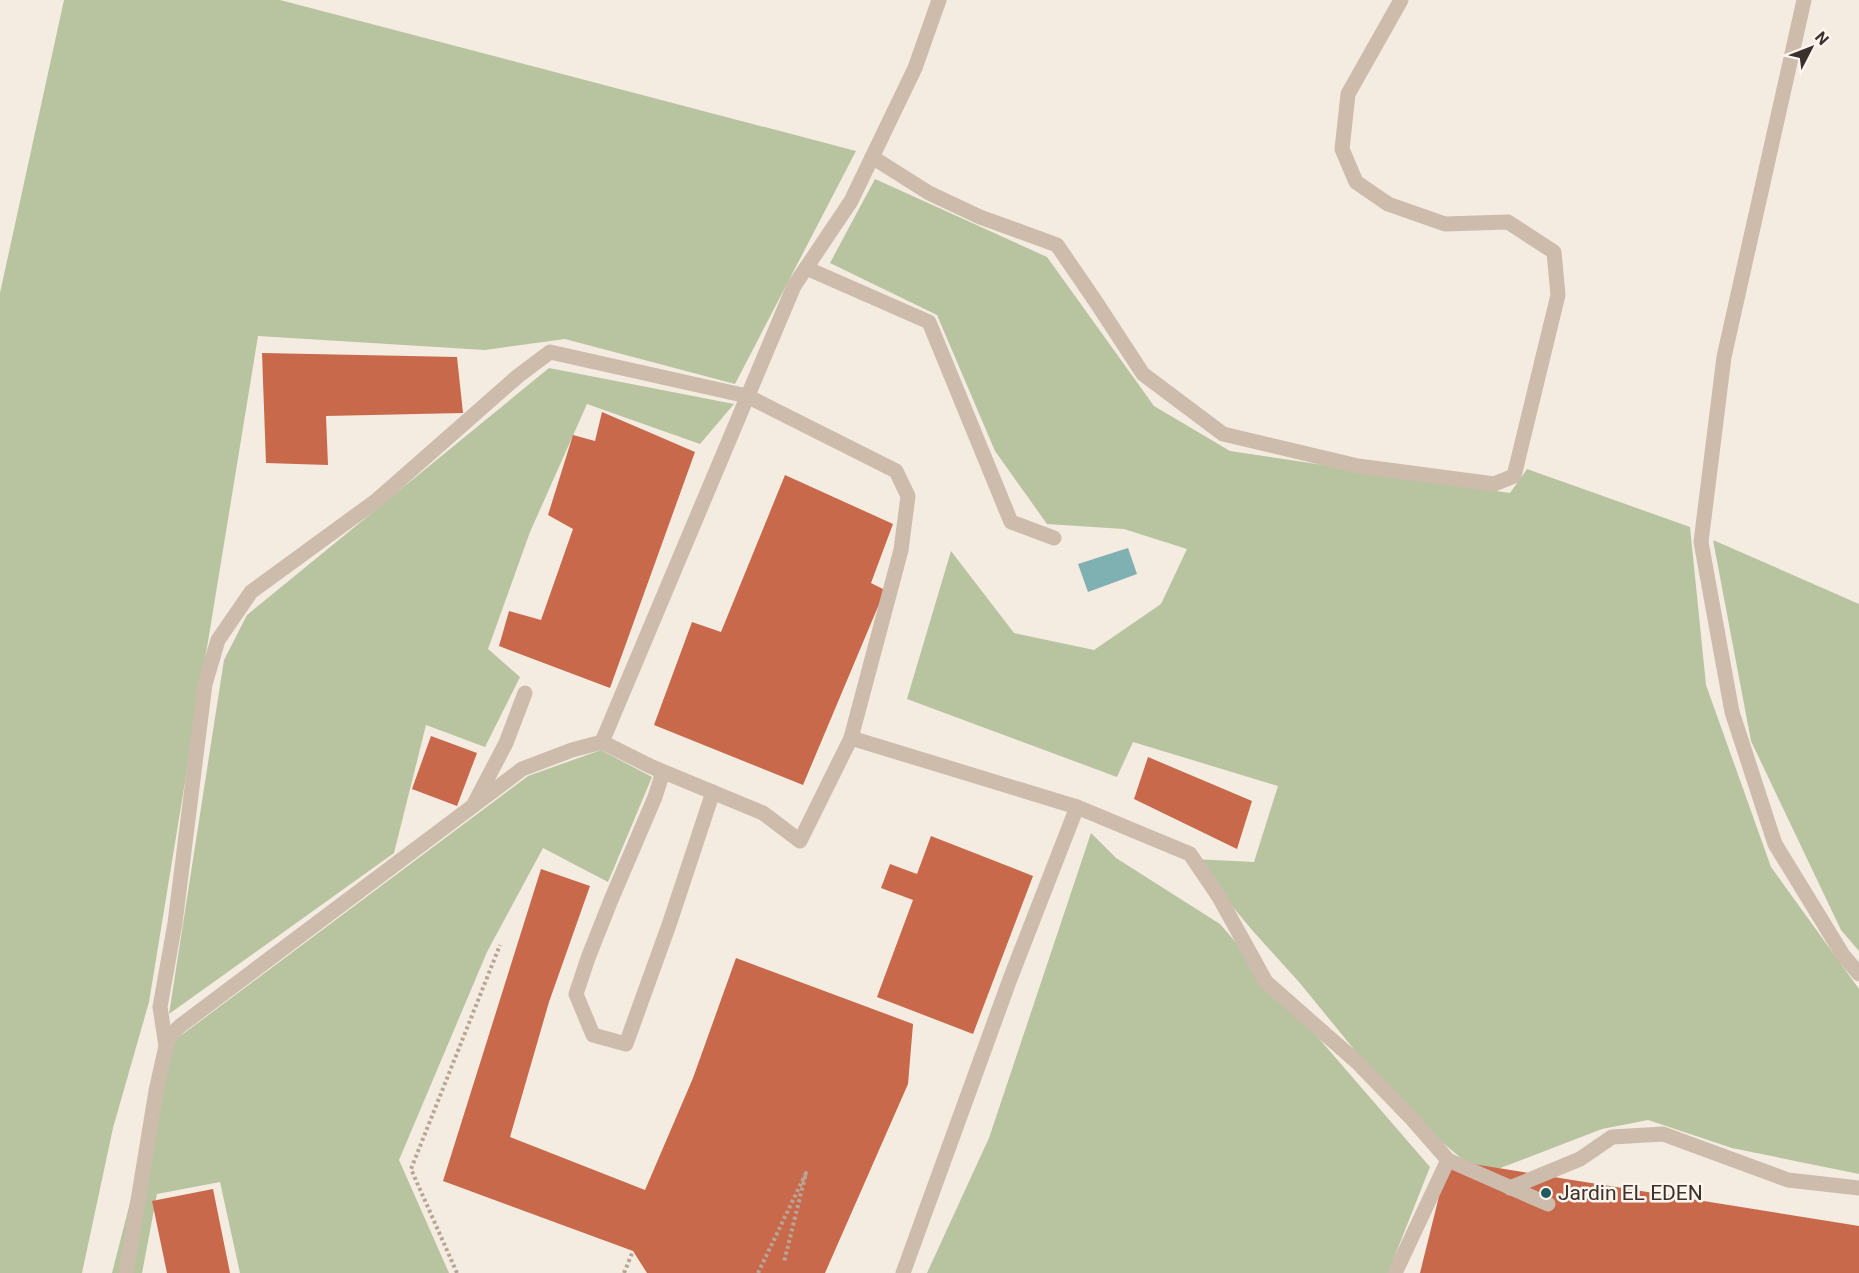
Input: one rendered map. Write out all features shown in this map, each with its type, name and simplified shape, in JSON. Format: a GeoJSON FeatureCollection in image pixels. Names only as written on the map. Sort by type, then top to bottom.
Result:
{"type":"FeatureCollection","features":[{"type":"Feature","properties":{"kind":"lane"},"geometry":{"type":"LineString","coordinates":[[603,742],[794,286],[851,201],[915,68],[939,0]]}},
{"type":"Feature","properties":{"kind":"lane"},"geometry":{"type":"LineString","coordinates":[[872,157],[939,198],[980,217],[1057,245],[1143,374],[1224,434],[1358,466],[1494,484],[1514,476],[1558,296],[1554,252],[1508,222],[1445,224],[1388,204],[1356,182],[1342,149],[1348,94],[1401,0]]}},
{"type":"Feature","properties":{"kind":"lane"},"geometry":{"type":"LineString","coordinates":[[1804,0],[1724,357],[1701,542],[1732,712],[1776,844],[1843,955],[1859,974]]}},
{"type":"Feature","properties":{"kind":"lane"},"geometry":{"type":"LineString","coordinates":[[806,267],[929,322],[1011,522],[1054,538]]}},
{"type":"Feature","properties":{"kind":"lane"},"geometry":{"type":"LineString","coordinates":[[126,1273],[156,1091],[166,1046],[171,1035],[522,769],[572,750],[603,742],[663,772],[763,813],[800,841],[851,738],[901,550],[908,496],[896,471],[747,396],[550,352],[518,376],[376,500],[251,592],[218,640],[205,684],[175,923],[160,1007],[166,1046]]}},
{"type":"Feature","properties":{"kind":"lane"},"geometry":{"type":"LineString","coordinates":[[472,808],[506,743],[525,693]]}},
{"type":"Feature","properties":{"kind":"lane"},"geometry":{"type":"LineString","coordinates":[[851,738],[1077,807],[1190,854],[1219,897],[1266,982],[1358,1062],[1448,1160],[1548,1204]]}},
{"type":"Feature","properties":{"kind":"lane"},"geometry":{"type":"LineString","coordinates":[[663,772],[655,797],[588,958],[576,994],[593,1035],[626,1044],[713,792]]}},
{"type":"Feature","properties":{"kind":"lane"},"geometry":{"type":"LineString","coordinates":[[903,1273],[1006,990],[1077,807]]}},
{"type":"Feature","properties":{"kind":"lane"},"geometry":{"type":"LineString","coordinates":[[1510,1188],[1580,1159],[1612,1137],[1663,1134],[1788,1180],[1859,1188]]}},
{"type":"Feature","properties":{"kind":"lane"},"geometry":{"type":"LineString","coordinates":[[1395,1273],[1448,1160]]}},
{"type":"Feature","properties":{"kind":"path"},"geometry":{"type":"LineString","coordinates":[[457,1273],[411,1169],[500,945]]}},
{"type":"Feature","properties":{"kind":"path"},"geometry":{"type":"LineString","coordinates":[[759,1273],[806,1173],[784,1262]]}},
{"type":"Feature","properties":{"kind":"path"},"geometry":{"type":"LineString","coordinates":[[624,1273],[633,1251]]}},
{"type":"Feature","properties":{"kind":"green space"},"geometry":{"type":"Polygon","coordinates":[[[64,0],[280,0],[856,151],[735,384],[565,339],[485,350],[258,336],[149,1002],[113,1128],[82,1273],[0,1273],[0,293],[64,0]]]}},
{"type":"Feature","properties":{"kind":"green space"},"geometry":{"type":"Polygon","coordinates":[[[875,179],[1047,257],[1154,406],[1230,451],[1510,493],[1527,469],[1690,527],[1706,685],[1771,867],[1859,989],[1859,1174],[1732,1148],[1648,1120],[1602,1129],[1482,1175],[1406,1113],[1299,982],[1193,859],[1254,862],[1278,786],[1133,742],[1117,777],[907,699],[951,551],[1014,633],[1094,650],[1161,604],[1187,549],[1124,529],[1047,524],[995,451],[937,315],[830,263],[875,179]]]}},
{"type":"Feature","properties":{"kind":"green space"},"geometry":{"type":"Polygon","coordinates":[[[549,368],[734,404],[700,444],[587,404],[530,532],[488,649],[520,677],[485,747],[426,725],[394,853],[169,1014],[224,660],[247,615],[549,368]]]}},
{"type":"Feature","properties":{"kind":"green space"},"geometry":{"type":"Polygon","coordinates":[[[1713,540],[1859,604],[1859,951],[1841,930],[1751,741],[1713,540]]]}},
{"type":"Feature","properties":{"kind":"green space"},"geometry":{"type":"Polygon","coordinates":[[[601,750],[652,777],[608,882],[543,848],[487,952],[399,1160],[449,1273],[240,1273],[220,1182],[157,1194],[142,1273],[112,1273],[171,1043],[528,776],[601,750]]]}},
{"type":"Feature","properties":{"kind":"green space"},"geometry":{"type":"Polygon","coordinates":[[[1091,833],[1116,858],[1220,924],[1430,1167],[1388,1273],[927,1273],[989,1138],[1091,833]]]}},
{"type":"Feature","properties":{"kind":"water"},"geometry":{"type":"Polygon","coordinates":[[[1128,548],[1137,574],[1088,592],[1078,564],[1128,548]]]}},
{"type":"Feature","properties":{"kind":"building"},"geometry":{"type":"Polygon","coordinates":[[[262,353],[457,357],[463,413],[326,416],[328,465],[266,463],[262,353]]]}},
{"type":"Feature","properties":{"kind":"building"},"geometry":{"type":"Polygon","coordinates":[[[602,412],[695,452],[610,688],[499,646],[509,611],[541,620],[573,529],[548,515],[573,435],[595,441],[602,412]]]}},
{"type":"Feature","properties":{"kind":"building"},"geometry":{"type":"Polygon","coordinates":[[[785,475],[893,524],[871,583],[885,590],[803,785],[654,725],[692,622],[721,632],[785,475]]]}},
{"type":"Feature","properties":{"kind":"building"},"geometry":{"type":"Polygon","coordinates":[[[431,736],[477,753],[457,806],[412,789],[431,736]]]}},
{"type":"Feature","properties":{"kind":"building"},"geometry":{"type":"Polygon","coordinates":[[[1148,757],[1252,801],[1237,849],[1134,799],[1148,757]]]}},
{"type":"Feature","properties":{"kind":"building"},"geometry":{"type":"Polygon","coordinates":[[[931,836],[1033,876],[973,1034],[877,997],[913,900],[881,888],[890,864],[917,874],[931,836]]]}},
{"type":"Feature","properties":{"kind":"building"},"geometry":{"type":"Polygon","coordinates":[[[541,869],[590,886],[549,1002],[510,1137],[645,1190],[693,1078],[736,958],[913,1024],[908,1084],[825,1273],[647,1273],[633,1251],[443,1181],[541,869]]]}},
{"type":"Feature","properties":{"kind":"building","name":"Jardin EL EDEN"},"geometry":{"type":"Polygon","coordinates":[[[1448,1160],[1859,1226],[1859,1273],[1420,1273],[1448,1160]]]}},
{"type":"Feature","properties":{"kind":"building"},"geometry":{"type":"Polygon","coordinates":[[[213,1189],[230,1273],[167,1273],[152,1201],[213,1189]]]}},
{"type":"Feature","properties":{"kind":"place","name":"Jardin EL EDEN"},"geometry":{"type":"Point","coordinates":[1546,1193]}}]}
